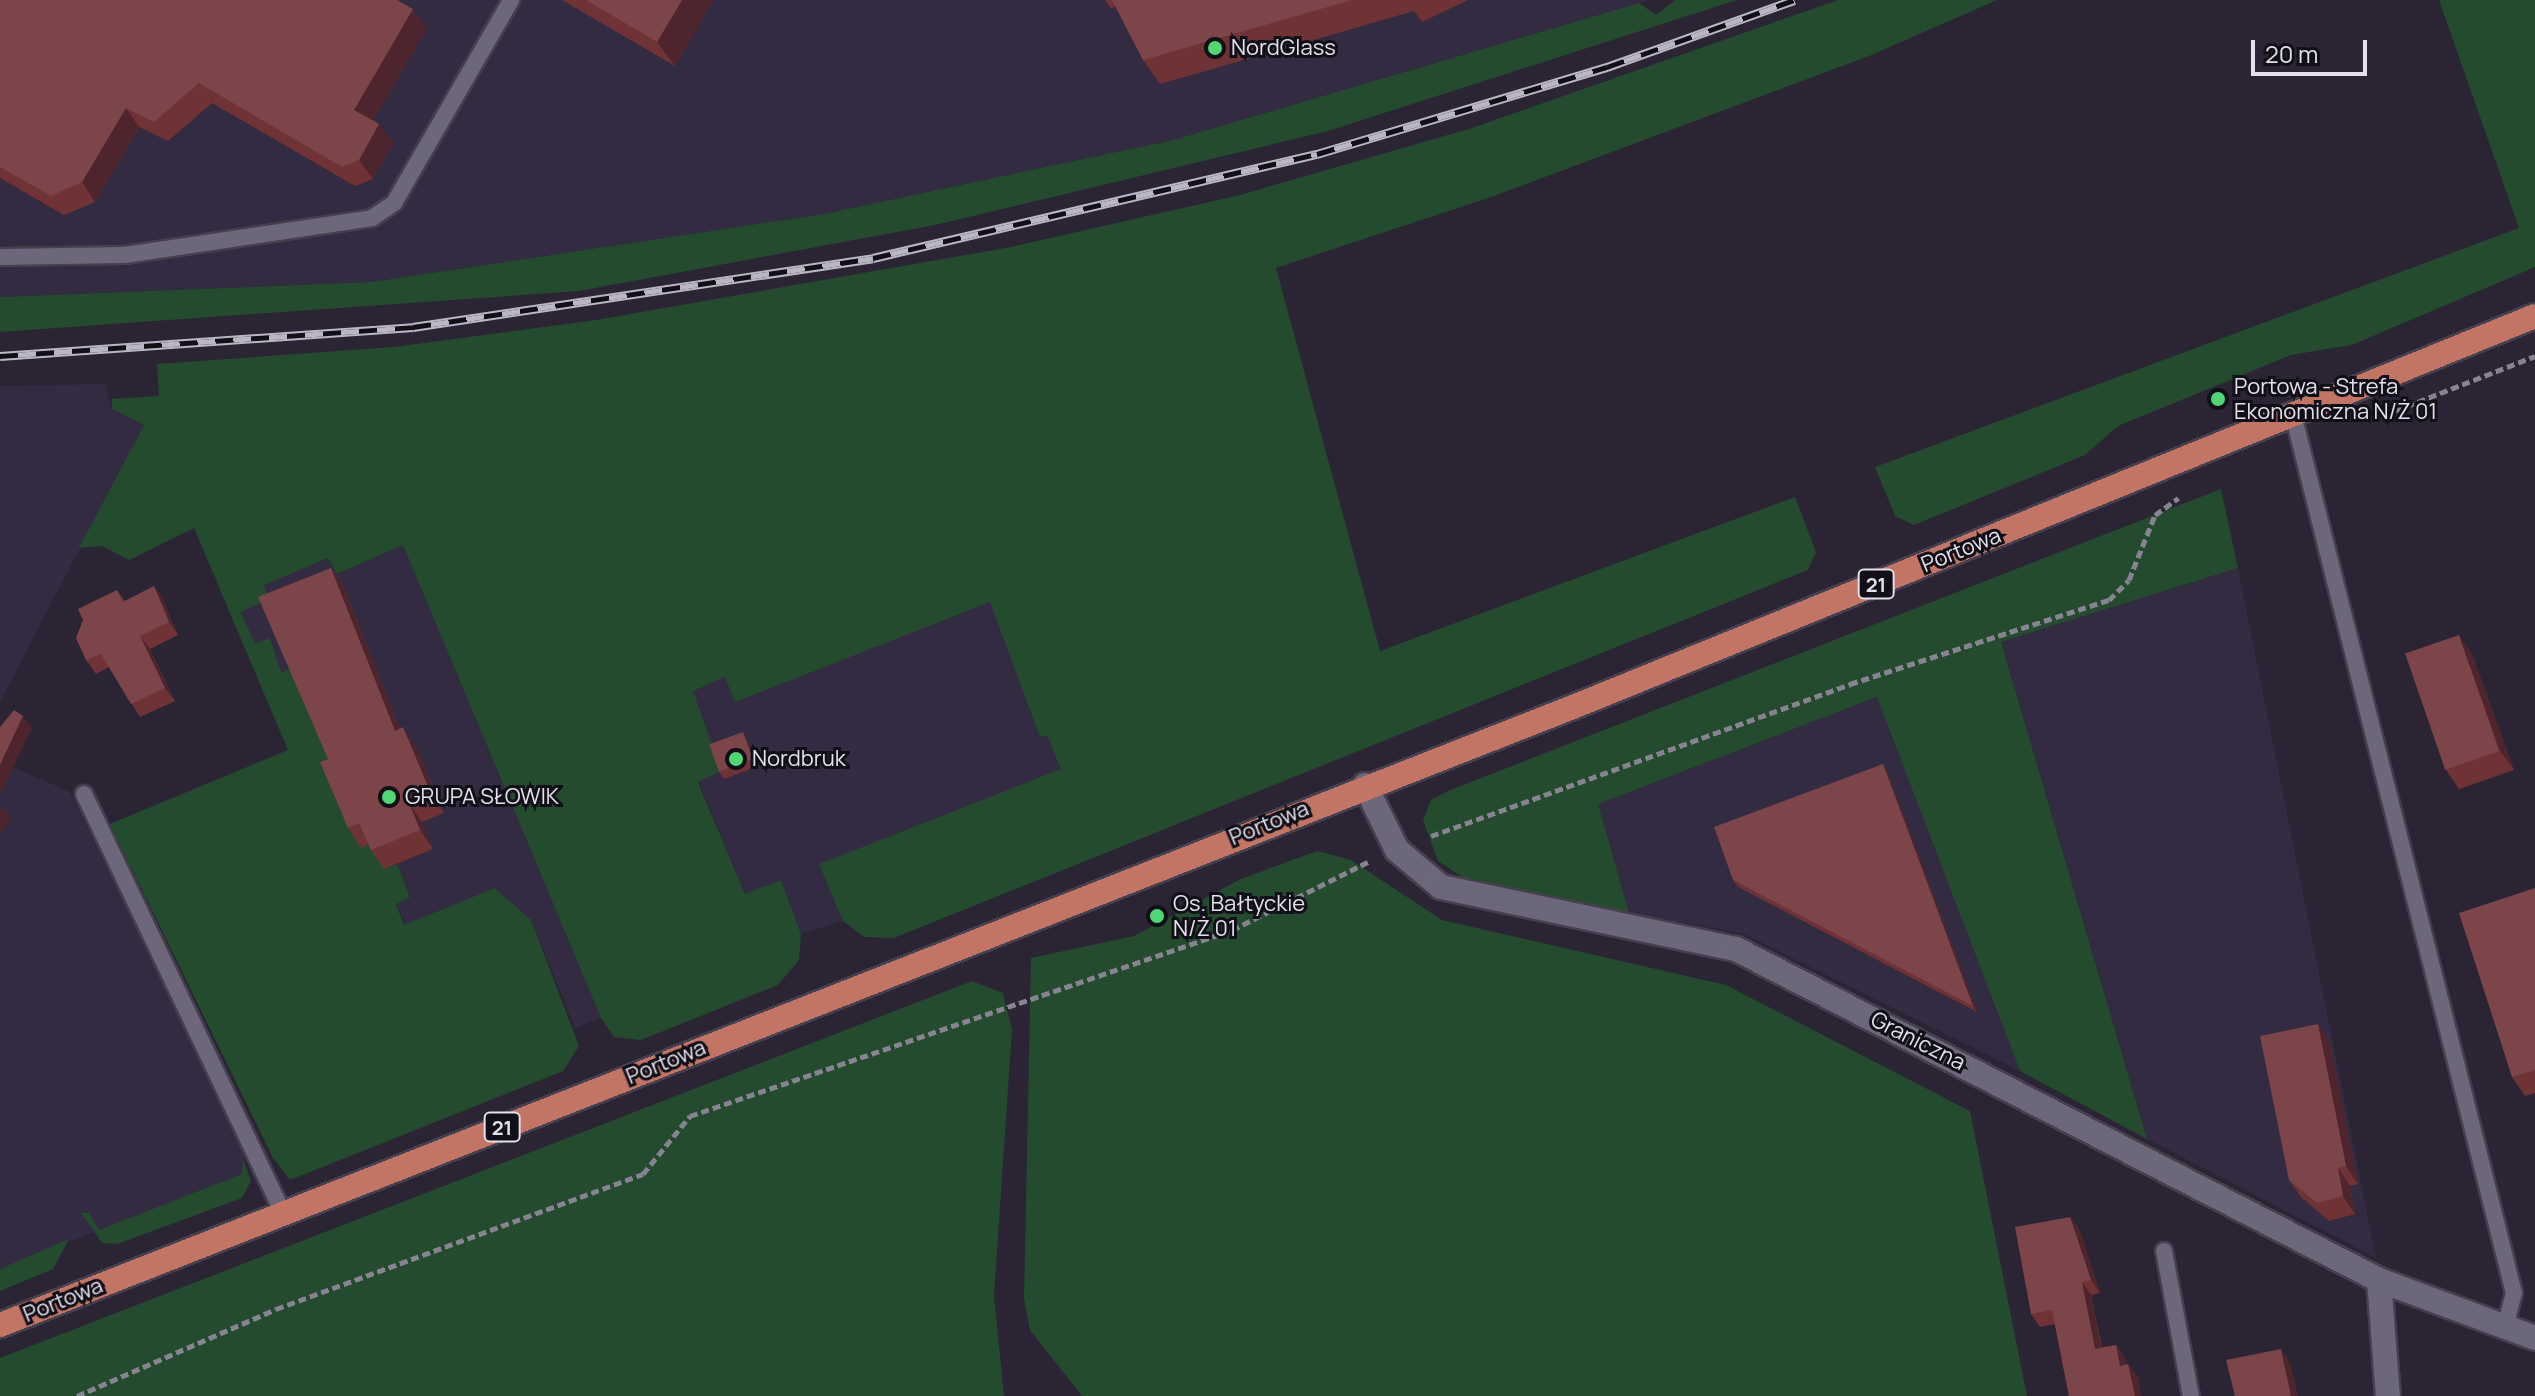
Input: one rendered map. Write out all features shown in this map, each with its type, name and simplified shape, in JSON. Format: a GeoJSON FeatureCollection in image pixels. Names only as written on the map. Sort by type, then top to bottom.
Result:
{"type":"FeatureCollection","features":[{"type":"Feature","properties":{"kind":"main road","name":"Portowa"},"geometry":{"type":"LineString","coordinates":[[0,1325],[1365,785],[2535,316]]}},
{"type":"Feature","properties":{"kind":"street","name":"Graniczna"},"geometry":{"type":"LineString","coordinates":[[1365,785],[1397,850],[1441,887],[1467,897],[1689,937],[1766,961],[2379,1280],[2504,1330],[2535,1338]]}},
{"type":"Feature","properties":{"kind":"street"},"geometry":{"type":"LineString","coordinates":[[2379,1280],[2388,1396]]}},
{"type":"Feature","properties":{"kind":"lane"},"geometry":{"type":"LineString","coordinates":[[0,257],[125,255],[372,218],[394,203],[511,0]]}},
{"type":"Feature","properties":{"kind":"lane"},"geometry":{"type":"LineString","coordinates":[[2293,414],[2514,1293],[2504,1330]]}},
{"type":"Feature","properties":{"kind":"lane"},"geometry":{"type":"LineString","coordinates":[[84,794],[283,1214]]}},
{"type":"Feature","properties":{"kind":"lane"},"geometry":{"type":"LineString","coordinates":[[2164,1251],[2191,1396]]}},
{"type":"Feature","properties":{"kind":"path"},"geometry":{"type":"LineString","coordinates":[[2368,422],[2535,356]]}},
{"type":"Feature","properties":{"kind":"path"},"geometry":{"type":"LineString","coordinates":[[77,1396],[276,1309],[643,1174],[690,1116],[1232,930],[1397,850],[1850,684],[2109,600],[2129,580],[2155,515],[2184,494]]}},
{"type":"Feature","properties":{"kind":"shaded area"},"geometry":{"type":"Polygon","coordinates":[[[0,0],[1649,0],[1173,140],[824,214],[371,282],[0,297],[0,0]]]}},
{"type":"Feature","properties":{"kind":"shaded area"},"geometry":{"type":"Polygon","coordinates":[[[105,384],[112,409],[144,425],[0,702],[0,386],[105,384]]]}},
{"type":"Feature","properties":{"kind":"shaded area"},"geometry":{"type":"Polygon","coordinates":[[[403,545],[601,1018],[575,1028],[531,920],[495,888],[405,925],[396,903],[410,896],[397,864],[384,869],[293,667],[281,672],[255,645],[241,611],[269,599],[263,585],[329,558],[337,574],[403,545]]]}},
{"type":"Feature","properties":{"kind":"shaded area","name":"Nordbruk"},"geometry":{"type":"Polygon","coordinates":[[[994,549],[1078,763],[820,864],[843,921],[801,934],[781,881],[745,894],[658,681],[994,549]]]}},
{"type":"Feature","properties":{"kind":"shaded area"},"geometry":{"type":"Polygon","coordinates":[[[2238,568],[2376,1258],[2147,1139],[2001,642],[2238,568]]]}},
{"type":"Feature","properties":{"kind":"shaded area"},"geometry":{"type":"Polygon","coordinates":[[[1878,697],[2020,1071],[1744,934],[1629,913],[1597,804],[1878,697]]]}},
{"type":"Feature","properties":{"kind":"shaded area"},"geometry":{"type":"Polygon","coordinates":[[[0,761],[70,792],[244,1150],[243,1174],[0,1269],[0,761]]]}},
{"type":"Feature","properties":{"kind":"green space"},"geometry":{"type":"Polygon","coordinates":[[[1675,0],[1737,0],[1328,131],[935,225],[579,291],[0,332],[0,297],[371,282],[824,214],[1173,140],[1639,3],[1656,15],[1675,0]]]}},
{"type":"Feature","properties":{"kind":"green space"},"geometry":{"type":"Polygon","coordinates":[[[1838,0],[1997,0],[1869,56],[1491,197],[1276,268],[1380,651],[1795,497],[1816,552],[1808,570],[894,938],[864,937],[843,921],[819,864],[1061,769],[1047,735],[1040,737],[990,602],[735,702],[725,677],[693,691],[721,771],[698,782],[745,894],[781,880],[801,934],[799,960],[778,985],[641,1040],[614,1037],[601,1018],[403,545],[337,574],[328,558],[264,585],[269,599],[241,612],[255,644],[270,638],[281,672],[294,667],[384,869],[397,864],[410,897],[396,904],[404,925],[495,888],[531,920],[579,1046],[563,1071],[290,1180],[273,1158],[110,824],[288,750],[194,528],[129,560],[102,546],[79,548],[144,425],[112,409],[112,399],[159,396],[157,364],[394,347],[596,320],[1011,247],[1240,195],[1472,128],[1838,0]]]}},
{"type":"Feature","properties":{"kind":"green space"},"geometry":{"type":"Polygon","coordinates":[[[2439,0],[2535,0],[2535,267],[2352,345],[2291,355],[2118,426],[2085,455],[1914,525],[1895,516],[1875,467],[2519,228],[2439,0]]]}},
{"type":"Feature","properties":{"kind":"green space"},"geometry":{"type":"Polygon","coordinates":[[[2221,489],[2238,568],[2001,642],[2147,1139],[2020,1071],[1877,697],[1598,804],[1629,913],[1473,884],[1438,861],[1423,820],[1431,800],[1448,791],[2221,489]]]}},
{"type":"Feature","properties":{"kind":"green space"},"geometry":{"type":"Polygon","coordinates":[[[1317,851],[1351,860],[1442,920],[1726,985],[1970,1111],[2027,1396],[1082,1396],[1030,1330],[1024,1299],[1031,958],[1134,936],[1241,879],[1317,851]]]}},
{"type":"Feature","properties":{"kind":"green space"},"geometry":{"type":"Polygon","coordinates":[[[972,981],[1003,993],[1012,1030],[994,1296],[1004,1396],[0,1396],[0,1358],[972,981]]]}},
{"type":"Feature","properties":{"kind":"green space"},"geometry":{"type":"Polygon","coordinates":[[[243,1158],[251,1181],[242,1198],[117,1244],[102,1243],[81,1213],[89,1213],[99,1230],[242,1174],[243,1158]]]}},
{"type":"Feature","properties":{"kind":"green space"},"geometry":{"type":"Polygon","coordinates":[[[69,1239],[53,1269],[0,1291],[0,1269],[69,1239]]]}},
{"type":"Feature","properties":{"kind":"building"},"geometry":{"type":"Polygon","coordinates":[[[0,0],[397,0],[413,9],[354,110],[379,124],[359,160],[342,167],[199,83],[154,122],[126,108],[82,182],[51,196],[0,167],[0,0]]]}},
{"type":"Feature","properties":{"kind":"building"},"geometry":{"type":"Polygon","coordinates":[[[586,0],[682,0],[657,42],[586,0]]]}},
{"type":"Feature","properties":{"kind":"building"},"geometry":{"type":"Polygon","coordinates":[[[1112,0],[1352,0],[1143,60],[1112,0]]]}},
{"type":"Feature","properties":{"kind":"building"},"geometry":{"type":"Polygon","coordinates":[[[331,568],[395,731],[403,727],[431,794],[409,803],[420,830],[371,850],[359,823],[348,828],[320,762],[328,759],[258,597],[331,568]]]}},
{"type":"Feature","properties":{"kind":"building"},"geometry":{"type":"Polygon","coordinates":[[[154,586],[169,622],[140,636],[165,688],[131,704],[101,654],[86,660],[76,638],[83,620],[78,609],[117,590],[123,602],[154,586]]]}},
{"type":"Feature","properties":{"kind":"building"},"geometry":{"type":"Polygon","coordinates":[[[2459,635],[2499,751],[2445,770],[2405,654],[2459,635]]]}},
{"type":"Feature","properties":{"kind":"building"},"geometry":{"type":"Polygon","coordinates":[[[14,710],[23,716],[0,765],[0,727],[14,710]]]}},
{"type":"Feature","properties":{"kind":"building","name":"Nordbruk"},"geometry":{"type":"Polygon","coordinates":[[[743,732],[753,759],[719,772],[709,744],[743,732]]]}},
{"type":"Feature","properties":{"kind":"building"},"geometry":{"type":"Polygon","coordinates":[[[1883,764],[1973,1006],[1733,880],[1714,827],[1883,764]]]}},
{"type":"Feature","properties":{"kind":"building"},"geometry":{"type":"Polygon","coordinates":[[[2535,888],[2535,1070],[2512,1077],[2459,913],[2535,888]]]}},
{"type":"Feature","properties":{"kind":"building"},"geometry":{"type":"Polygon","coordinates":[[[2318,1024],[2346,1166],[2338,1168],[2343,1196],[2317,1203],[2289,1180],[2260,1036],[2318,1024]]]}},
{"type":"Feature","properties":{"kind":"building"},"geometry":{"type":"Polygon","coordinates":[[[2070,1217],[2091,1280],[2082,1282],[2095,1349],[2116,1345],[2120,1366],[2128,1364],[2135,1396],[2069,1396],[2052,1310],[2031,1314],[2015,1227],[2070,1217]]]}},
{"type":"Feature","properties":{"kind":"building"},"geometry":{"type":"Polygon","coordinates":[[[2281,1349],[2291,1396],[2235,1396],[2226,1360],[2281,1349]]]}},
{"type":"Feature","properties":{"kind":"railway"},"geometry":{"type":"LineString","coordinates":[[0,356],[413,327],[873,258],[1317,154],[1607,67],[1794,0]]}},
{"type":"Feature","properties":{"kind":"place","name":"NordGlass"},"geometry":{"type":"Point","coordinates":[1215,48]}},
{"type":"Feature","properties":{"kind":"place","name":"Portowa - Strefa Ekonomiczna N/Ż 01"},"geometry":{"type":"Point","coordinates":[2218,399]}},
{"type":"Feature","properties":{"kind":"place","name":"Nordbruk"},"geometry":{"type":"Point","coordinates":[736,759]}},
{"type":"Feature","properties":{"kind":"place","name":"GRUPA SŁOWIK"},"geometry":{"type":"Point","coordinates":[389,797]}},
{"type":"Feature","properties":{"kind":"place","name":"Os. Bałtyckie N/Ż 01"},"geometry":{"type":"Point","coordinates":[1157,916]}}]}
